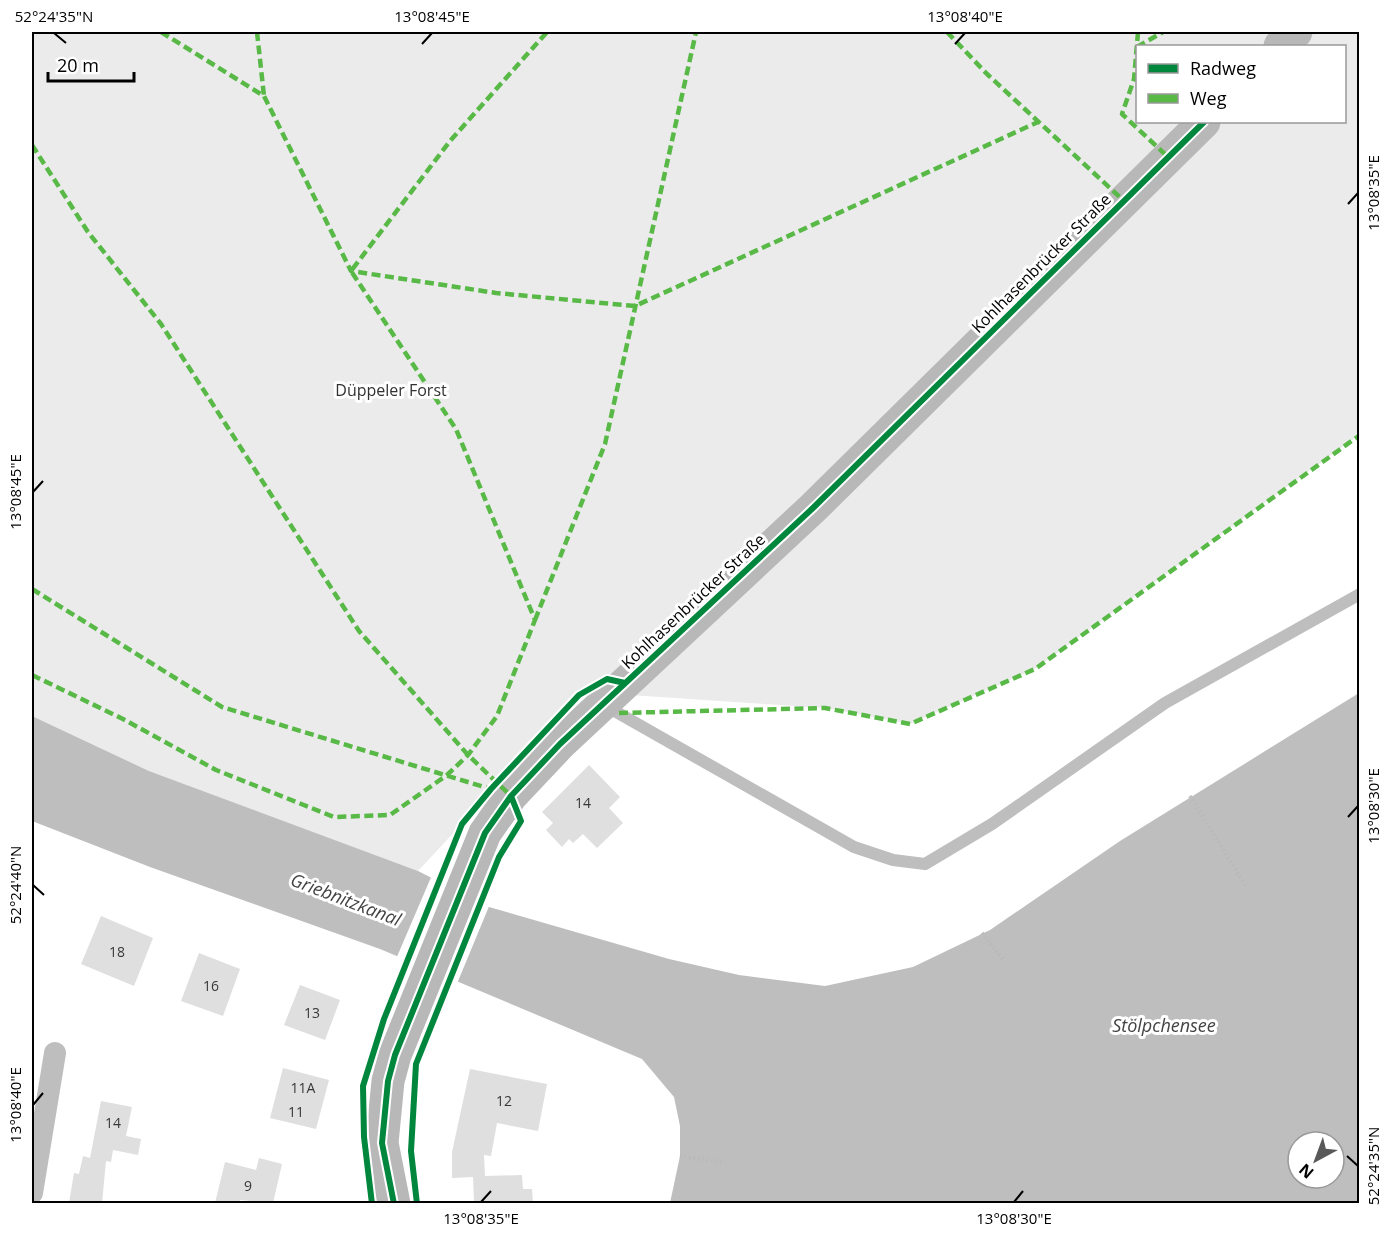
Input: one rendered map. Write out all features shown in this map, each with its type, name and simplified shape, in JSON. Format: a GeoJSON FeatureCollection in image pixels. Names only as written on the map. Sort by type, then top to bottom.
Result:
{"type":"FeatureCollection","features":[{"type":"Feature","properties":{"kind":"street"},"geometry":{"type":"LineString","coordinates":[[1281,45],[1296,32]]}},
{"type":"Feature","properties":{"kind":"street","name":"Kohlhasenbrücker Straße"},"geometry":{"type":"LineString","coordinates":[[394,1203],[382,1143],[388,1081],[404,1028],[485,833],[511,796],[603,704],[814,507],[1203,123]]}},
{"type":"Feature","properties":{"kind":"street"},"geometry":{"type":"LineString","coordinates":[[32,1193],[55,1053]]}},
{"type":"Feature","properties":{"kind":"lane"},"geometry":{"type":"LineString","coordinates":[[603,704],[854,847],[893,860],[926,864],[992,824],[1165,703],[1359,594]]}},
{"type":"Feature","properties":{"kind":"path"},"geometry":{"type":"LineString","coordinates":[[1190,796],[1245,885]]}},
{"type":"Feature","properties":{"kind":"path"},"geometry":{"type":"LineString","coordinates":[[982,933],[1003,959]]}},
{"type":"Feature","properties":{"kind":"path"},"geometry":{"type":"LineString","coordinates":[[680,1156],[725,1162]]}},
{"type":"Feature","properties":{"kind":"green space","name":"Düppeler Forst"},"geometry":{"type":"Polygon","coordinates":[[[32,32],[1359,32],[1359,435],[1035,669],[910,724],[825,708],[585,692],[418,871],[149,771],[32,716],[32,32]]]}},
{"type":"Feature","properties":{"kind":"water","name":"Stölpchensee"},"geometry":{"type":"Polygon","coordinates":[[[1359,693],[1359,1203],[670,1203],[680,1156],[680,1126],[674,1097],[642,1059],[380,949],[150,867],[32,821],[32,716],[149,771],[418,871],[489,907],[669,959],[739,975],[825,986],[913,967],[990,930],[1120,841],[1359,693]]]}},
{"type":"Feature","properties":{"kind":"pier"},"geometry":{"type":"Polygon","coordinates":[[[432,875],[490,904],[456,986],[396,959],[432,875]]]}},
{"type":"Feature","properties":{"kind":"building"},"geometry":{"type":"Polygon","coordinates":[[[589,765],[620,797],[609,808],[623,823],[597,848],[583,834],[573,843],[569,839],[562,847],[546,830],[553,823],[542,812],[589,765]]]}},
{"type":"Feature","properties":{"kind":"building"},"geometry":{"type":"Polygon","coordinates":[[[101,916],[153,938],[134,986],[81,964],[101,916]]]}},
{"type":"Feature","properties":{"kind":"building"},"geometry":{"type":"Polygon","coordinates":[[[199,953],[240,969],[223,1016],[181,1001],[199,953]]]}},
{"type":"Feature","properties":{"kind":"building"},"geometry":{"type":"Polygon","coordinates":[[[300,985],[340,1000],[325,1040],[284,1025],[300,985]]]}},
{"type":"Feature","properties":{"kind":"building"},"geometry":{"type":"Polygon","coordinates":[[[283,1068],[329,1080],[316,1129],[270,1118],[283,1068]]]}},
{"type":"Feature","properties":{"kind":"building"},"geometry":{"type":"Polygon","coordinates":[[[470,1069],[547,1084],[538,1131],[497,1123],[491,1156],[484,1155],[485,1176],[522,1175],[523,1189],[532,1189],[533,1203],[474,1203],[473,1177],[452,1178],[452,1152],[470,1069]]]}},
{"type":"Feature","properties":{"kind":"building"},"geometry":{"type":"Polygon","coordinates":[[[101,1101],[132,1107],[126,1136],[141,1139],[138,1155],[113,1150],[111,1162],[106,1161],[102,1203],[69,1203],[74,1173],[79,1174],[83,1156],[90,1158],[101,1101]]]}},
{"type":"Feature","properties":{"kind":"building"},"geometry":{"type":"Polygon","coordinates":[[[259,1158],[282,1164],[273,1203],[240,1200],[239,1203],[215,1203],[225,1162],[256,1170],[259,1158]]]}},
{"type":"Feature","properties":{"kind":"marked path"},"geometry":{"type":"LineString","coordinates":[[161,32],[264,96],[351,271],[496,293],[635,306],[1038,122]]}},
{"type":"Feature","properties":{"kind":"marked path"},"geometry":{"type":"LineString","coordinates":[[257,32],[264,96]]}},
{"type":"Feature","properties":{"kind":"marked path"},"geometry":{"type":"LineString","coordinates":[[32,675],[123,719],[216,770],[334,817],[390,815],[447,775],[468,755],[497,716],[535,620],[456,429],[351,271],[450,141],[547,32]]}},
{"type":"Feature","properties":{"kind":"marked path"},"geometry":{"type":"LineString","coordinates":[[535,620],[605,444],[696,32]]}},
{"type":"Feature","properties":{"kind":"marked path"},"geometry":{"type":"LineString","coordinates":[[947,32],[987,74],[1124,201]]}},
{"type":"Feature","properties":{"kind":"marked path"},"geometry":{"type":"LineString","coordinates":[[1137,45],[1138,32]]}},
{"type":"Feature","properties":{"kind":"marked path"},"geometry":{"type":"LineString","coordinates":[[1140,45],[1163,32]]}},
{"type":"Feature","properties":{"kind":"marked path"},"geometry":{"type":"LineString","coordinates":[[1136,56],[1134,79],[1122,114],[1168,157]]}},
{"type":"Feature","properties":{"kind":"marked path"},"geometry":{"type":"LineString","coordinates":[[32,145],[88,232],[161,324],[359,631],[468,755],[511,796]]}},
{"type":"Feature","properties":{"kind":"marked path"},"geometry":{"type":"LineString","coordinates":[[619,713],[825,708],[910,724],[1035,669],[1360,435]]}},
{"type":"Feature","properties":{"kind":"marked path"},"geometry":{"type":"LineString","coordinates":[[32,589],[222,707],[494,790]]}},
{"type":"Feature","properties":{"kind":"cycle path"},"geometry":{"type":"LineString","coordinates":[[394,1204],[382,1143],[388,1081],[395,1055],[485,833],[511,796],[560,744],[814,507],[1203,123]]}},
{"type":"Feature","properties":{"kind":"cycle path"},"geometry":{"type":"LineString","coordinates":[[372,1204],[364,1137],[363,1086],[384,1019],[462,824],[491,789],[579,695],[607,679],[625,683]]}},
{"type":"Feature","properties":{"kind":"cycle path"},"geometry":{"type":"LineString","coordinates":[[417,1204],[411,1151],[416,1064],[499,857],[521,821],[511,796]]}},
{"type":"Feature","properties":{"kind":"water label","name":"Griebnitzkanal"},"geometry":{"type":"Point","coordinates":[346,899]}}]}
